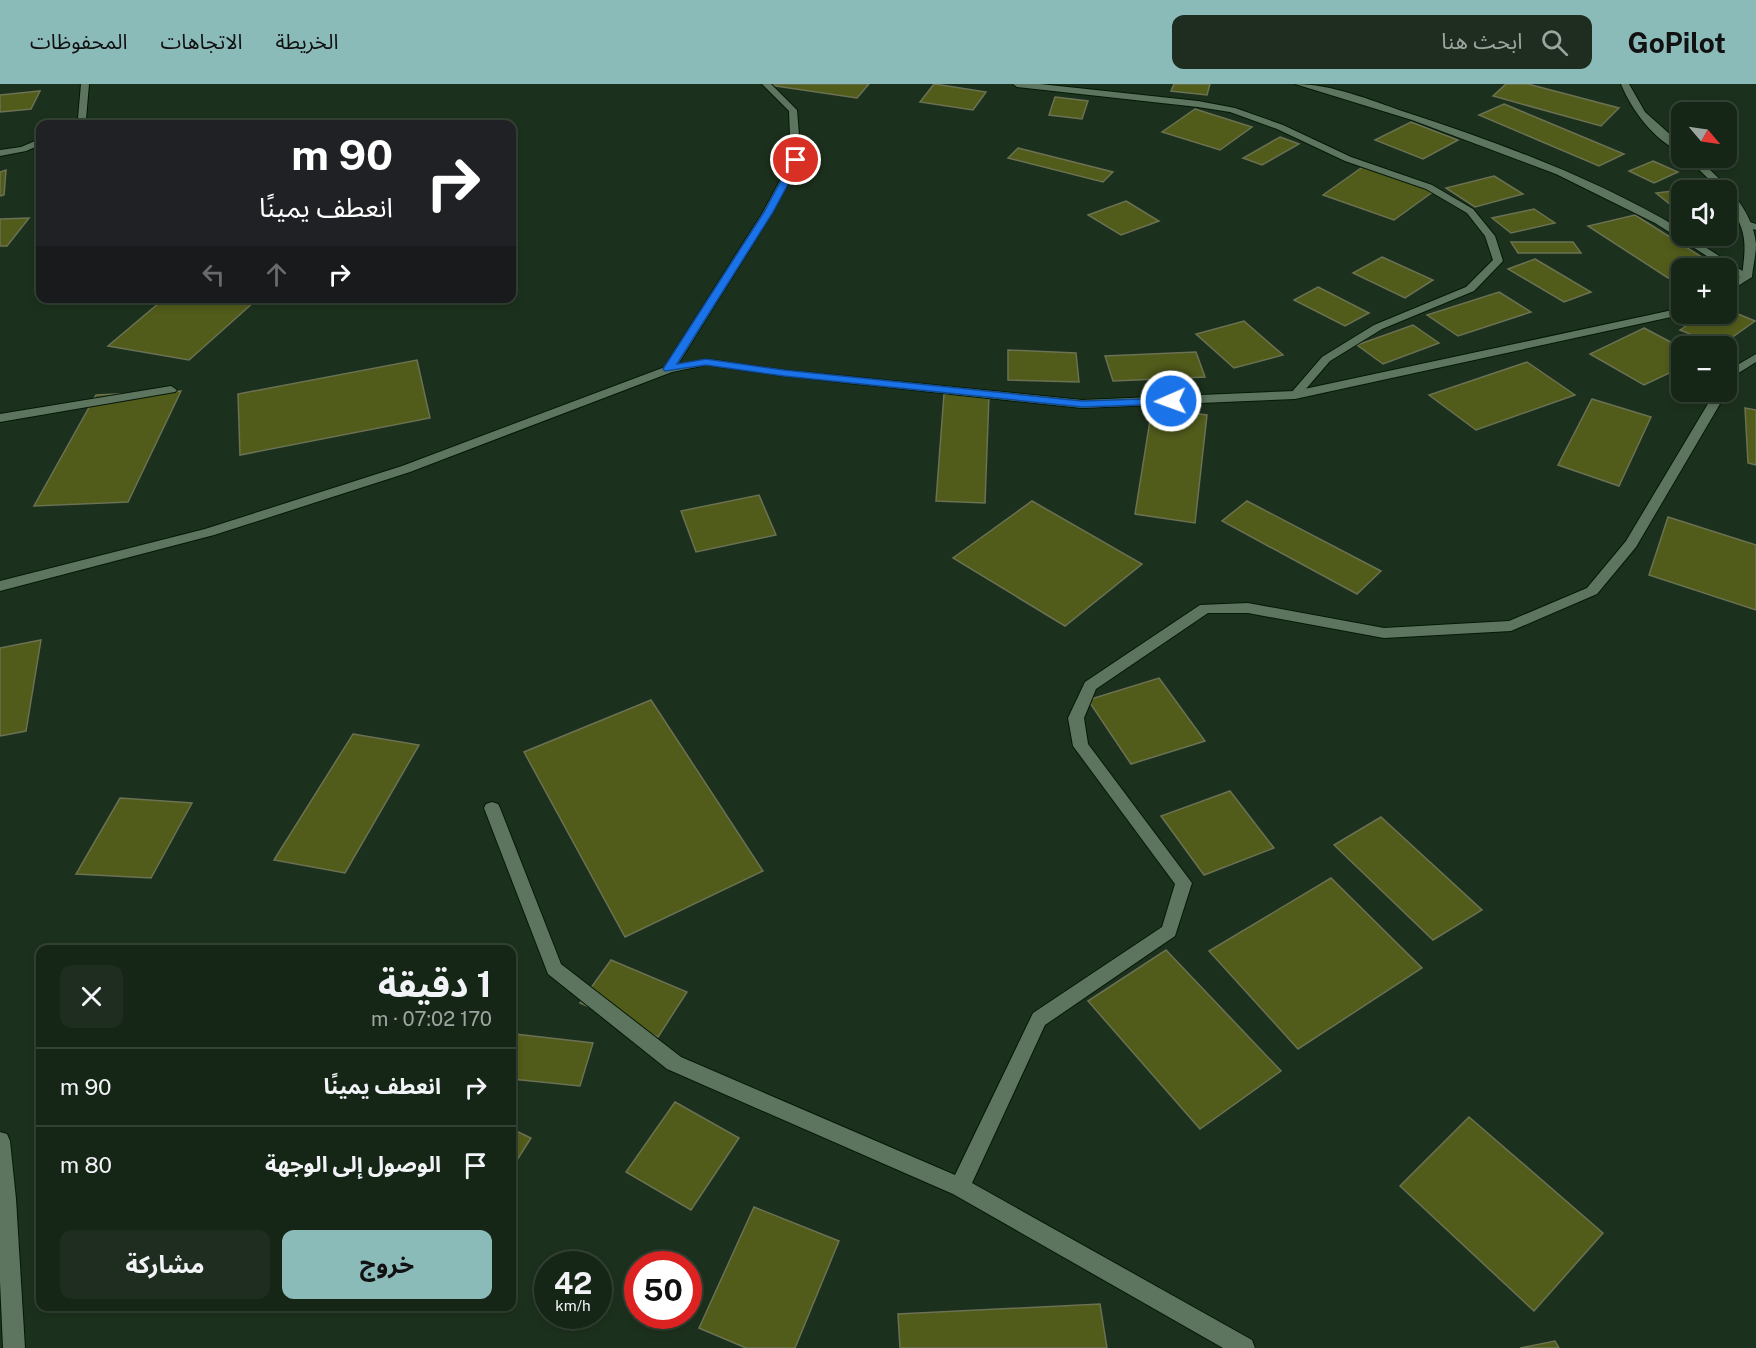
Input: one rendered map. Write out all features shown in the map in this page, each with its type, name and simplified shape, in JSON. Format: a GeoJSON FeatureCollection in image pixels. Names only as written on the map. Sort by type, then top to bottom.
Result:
{"type":"FeatureCollection","features":[{"type":"Feature","properties":{"kind":"street"},"geometry":{"type":"LineString","coordinates":[[81,120],[84,84]]}},
{"type":"Feature","properties":{"kind":"street"},"geometry":{"type":"LineString","coordinates":[[669,369],[768,212],[796,160],[793,110],[766,84]]}},
{"type":"Feature","properties":{"kind":"street"},"geometry":{"type":"LineString","coordinates":[[1017,84],[1232,110],[1280,127],[1348,159],[1429,187],[1470,211],[1490,236],[1498,261],[1470,289],[1378,327],[1326,359],[1295,395]]}},
{"type":"Feature","properties":{"kind":"street"},"geometry":{"type":"LineString","coordinates":[[1299,84],[1432,123],[1570,175],[1671,228]]}},
{"type":"Feature","properties":{"kind":"street"},"geometry":{"type":"LineString","coordinates":[[1625,84],[1632,102],[1647,121],[1671,141]]}},
{"type":"Feature","properties":{"kind":"street"},"geometry":{"type":"LineString","coordinates":[[0,153],[23,149],[36,144]]}},
{"type":"Feature","properties":{"kind":"street"},"geometry":{"type":"LineString","coordinates":[[1702,168],[1729,193],[1744,223],[1750,241],[1747,277]]}},
{"type":"Feature","properties":{"kind":"street"},"geometry":{"type":"LineString","coordinates":[[1744,223],[1756,227]]}},
{"type":"Feature","properties":{"kind":"street"},"geometry":{"type":"LineString","coordinates":[[1699,246],[1747,277]]}},
{"type":"Feature","properties":{"kind":"street"},"geometry":{"type":"LineString","coordinates":[[1737,283],[1747,277]]}},
{"type":"Feature","properties":{"kind":"street"},"geometry":{"type":"LineString","coordinates":[[0,586],[209,532],[406,469],[669,369],[706,362],[784,373],[1082,404],[1295,395],[1671,313]]}},
{"type":"Feature","properties":{"kind":"street"},"geometry":{"type":"LineString","coordinates":[[1737,369],[1756,357]]}},
{"type":"Feature","properties":{"kind":"street"},"geometry":{"type":"LineString","coordinates":[[0,418],[171,390]]}},
{"type":"Feature","properties":{"kind":"street"},"geometry":{"type":"LineString","coordinates":[[960,1187],[1039,1019],[1169,931],[1184,883],[1081,746],[1076,718],[1090,686],[1204,608],[1248,608],[1384,633],[1511,626],[1592,591],[1631,544],[1715,402]]}},
{"type":"Feature","properties":{"kind":"street"},"geometry":{"type":"LineString","coordinates":[[492,808],[554,969],[674,1063],[960,1187],[1244,1348]]}},
{"type":"Feature","properties":{"kind":"street"},"geometry":{"type":"LineString","coordinates":[[0,1141],[6,1199],[14,1348]]}},
{"type":"Feature","properties":{"kind":"building"},"geometry":{"type":"Polygon","coordinates":[[[762,84],[869,84],[857,98],[762,84]]]}},
{"type":"Feature","properties":{"kind":"building"},"geometry":{"type":"Polygon","coordinates":[[[934,84],[986,92],[973,110],[920,102],[934,84]]]}},
{"type":"Feature","properties":{"kind":"building"},"geometry":{"type":"Polygon","coordinates":[[[1174,84],[1210,84],[1207,95],[1171,91],[1174,84]]]}},
{"type":"Feature","properties":{"kind":"building"},"geometry":{"type":"Polygon","coordinates":[[[1506,84],[1528,84],[1619,108],[1601,126],[1493,96],[1506,84]]]}},
{"type":"Feature","properties":{"kind":"building"},"geometry":{"type":"Polygon","coordinates":[[[40,91],[31,109],[0,112],[0,95],[40,91]]]}},
{"type":"Feature","properties":{"kind":"building"},"geometry":{"type":"Polygon","coordinates":[[[1055,97],[1088,101],[1082,119],[1049,115],[1055,97]]]}},
{"type":"Feature","properties":{"kind":"building"},"geometry":{"type":"Polygon","coordinates":[[[1504,104],[1624,154],[1599,166],[1479,115],[1504,104]]]}},
{"type":"Feature","properties":{"kind":"building"},"geometry":{"type":"Polygon","coordinates":[[[1195,109],[1252,127],[1220,150],[1162,132],[1195,109]]]}},
{"type":"Feature","properties":{"kind":"building"},"geometry":{"type":"Polygon","coordinates":[[[1411,122],[1458,140],[1423,159],[1375,140],[1411,122]]]}},
{"type":"Feature","properties":{"kind":"building"},"geometry":{"type":"Polygon","coordinates":[[[1280,137],[1299,144],[1262,165],[1243,158],[1280,137]]]}},
{"type":"Feature","properties":{"kind":"building"},"geometry":{"type":"Polygon","coordinates":[[[1018,148],[1113,172],[1103,182],[1008,158],[1018,148]]]}},
{"type":"Feature","properties":{"kind":"building"},"geometry":{"type":"Polygon","coordinates":[[[1653,161],[1678,172],[1654,183],[1629,171],[1653,161]]]}},
{"type":"Feature","properties":{"kind":"building"},"geometry":{"type":"Polygon","coordinates":[[[1364,166],[1434,191],[1394,220],[1323,195],[1364,166]]]}},
{"type":"Feature","properties":{"kind":"building"},"geometry":{"type":"Polygon","coordinates":[[[6,170],[4,195],[0,196],[0,172],[6,170]]]}},
{"type":"Feature","properties":{"kind":"building"},"geometry":{"type":"Polygon","coordinates":[[[1494,176],[1523,194],[1475,207],[1446,188],[1494,176]]]}},
{"type":"Feature","properties":{"kind":"building"},"geometry":{"type":"Polygon","coordinates":[[[1671,191],[1671,205],[1656,193],[1671,191]]]}},
{"type":"Feature","properties":{"kind":"building"},"geometry":{"type":"Polygon","coordinates":[[[1126,201],[1159,221],[1121,235],[1088,215],[1126,201]]]}},
{"type":"Feature","properties":{"kind":"building"},"geometry":{"type":"Polygon","coordinates":[[[1534,209],[1555,223],[1511,233],[1492,218],[1534,209]]]}},
{"type":"Feature","properties":{"kind":"building"},"geometry":{"type":"Polygon","coordinates":[[[1635,215],[1671,238],[1671,246],[1684,246],[1703,258],[1671,258],[1671,277],[1668,278],[1588,226],[1635,215]]]}},
{"type":"Feature","properties":{"kind":"building"},"geometry":{"type":"Polygon","coordinates":[[[29,218],[7,246],[0,246],[0,219],[29,218]]]}},
{"type":"Feature","properties":{"kind":"building"},"geometry":{"type":"Polygon","coordinates":[[[1511,242],[1573,242],[1581,253],[1518,253],[1511,242]]]}},
{"type":"Feature","properties":{"kind":"building"},"geometry":{"type":"Polygon","coordinates":[[[1382,257],[1433,280],[1405,298],[1353,273],[1382,257]]]}},
{"type":"Feature","properties":{"kind":"building"},"geometry":{"type":"Polygon","coordinates":[[[1535,259],[1591,292],[1564,302],[1508,269],[1535,259]]]}},
{"type":"Feature","properties":{"kind":"building"},"geometry":{"type":"Polygon","coordinates":[[[1318,287],[1369,313],[1345,326],[1294,300],[1318,287]]]}},
{"type":"Feature","properties":{"kind":"building"},"geometry":{"type":"Polygon","coordinates":[[[1499,292],[1531,312],[1458,336],[1427,315],[1499,292]]]}},
{"type":"Feature","properties":{"kind":"building"},"geometry":{"type":"Polygon","coordinates":[[[159,303],[253,303],[189,360],[108,346],[159,303]]]}},
{"type":"Feature","properties":{"kind":"building"},"geometry":{"type":"Polygon","coordinates":[[[1737,314],[1755,321],[1734,336],[1695,336],[1680,330],[1689,324],[1737,324],[1737,314]]]}},
{"type":"Feature","properties":{"kind":"building"},"geometry":{"type":"Polygon","coordinates":[[[1244,321],[1283,355],[1234,368],[1196,334],[1244,321]]]}},
{"type":"Feature","properties":{"kind":"building"},"geometry":{"type":"Polygon","coordinates":[[[1413,325],[1439,343],[1383,364],[1357,345],[1413,325]]]}},
{"type":"Feature","properties":{"kind":"building"},"geometry":{"type":"Polygon","coordinates":[[[1644,328],[1671,342],[1671,372],[1644,385],[1590,354],[1644,328]]]}},
{"type":"Feature","properties":{"kind":"building"},"geometry":{"type":"Polygon","coordinates":[[[1008,350],[1076,353],[1079,382],[1008,380],[1008,350]]]}},
{"type":"Feature","properties":{"kind":"building"},"geometry":{"type":"Polygon","coordinates":[[[1196,352],[1205,377],[1113,381],[1105,356],[1196,352]]]}},
{"type":"Feature","properties":{"kind":"building"},"geometry":{"type":"Polygon","coordinates":[[[417,360],[430,418],[240,455],[238,394],[417,360]]]}},
{"type":"Feature","properties":{"kind":"building"},"geometry":{"type":"Polygon","coordinates":[[[1527,362],[1575,395],[1476,430],[1429,395],[1527,362]]]}},
{"type":"Feature","properties":{"kind":"building"},"geometry":{"type":"Polygon","coordinates":[[[181,391],[128,502],[34,506],[96,395],[181,391]]]}},
{"type":"Feature","properties":{"kind":"building"},"geometry":{"type":"Polygon","coordinates":[[[944,394],[989,395],[985,503],[936,501],[944,394]]]}},
{"type":"Feature","properties":{"kind":"building"},"geometry":{"type":"Polygon","coordinates":[[[1592,399],[1651,417],[1619,486],[1558,465],[1592,399]]]}},
{"type":"Feature","properties":{"kind":"building"},"geometry":{"type":"Polygon","coordinates":[[[1152,408],[1207,415],[1195,523],[1135,514],[1152,408]]]}},
{"type":"Feature","properties":{"kind":"building"},"geometry":{"type":"Polygon","coordinates":[[[1745,408],[1756,410],[1756,465],[1748,463],[1745,408]]]}},
{"type":"Feature","properties":{"kind":"building"},"geometry":{"type":"Polygon","coordinates":[[[759,495],[776,535],[696,552],[681,511],[759,495]]]}},
{"type":"Feature","properties":{"kind":"building"},"geometry":{"type":"Polygon","coordinates":[[[1032,501],[1142,564],[1065,626],[953,558],[1032,501]]]}},
{"type":"Feature","properties":{"kind":"building"},"geometry":{"type":"Polygon","coordinates":[[[1247,501],[1381,571],[1357,594],[1222,521],[1247,501]]]}},
{"type":"Feature","properties":{"kind":"building"},"geometry":{"type":"Polygon","coordinates":[[[1668,517],[1756,545],[1756,610],[1649,575],[1668,517]]]}},
{"type":"Feature","properties":{"kind":"building"},"geometry":{"type":"Polygon","coordinates":[[[41,640],[26,731],[0,736],[0,648],[41,640]]]}},
{"type":"Feature","properties":{"kind":"building"},"geometry":{"type":"Polygon","coordinates":[[[1159,678],[1205,741],[1131,764],[1088,700],[1159,678]]]}},
{"type":"Feature","properties":{"kind":"building"},"geometry":{"type":"Polygon","coordinates":[[[651,700],[763,871],[625,937],[524,752],[651,700]]]}},
{"type":"Feature","properties":{"kind":"building"},"geometry":{"type":"Polygon","coordinates":[[[353,734],[419,745],[345,873],[274,860],[353,734]]]}},
{"type":"Feature","properties":{"kind":"building"},"geometry":{"type":"Polygon","coordinates":[[[1230,791],[1274,848],[1204,875],[1161,816],[1230,791]]]}},
{"type":"Feature","properties":{"kind":"building"},"geometry":{"type":"Polygon","coordinates":[[[120,798],[192,803],[151,878],[76,874],[120,798]]]}},
{"type":"Feature","properties":{"kind":"building"},"geometry":{"type":"Polygon","coordinates":[[[1381,817],[1482,910],[1433,940],[1334,845],[1381,817]]]}},
{"type":"Feature","properties":{"kind":"building"},"geometry":{"type":"Polygon","coordinates":[[[1331,878],[1422,968],[1298,1049],[1209,951],[1331,878]]]}},
{"type":"Feature","properties":{"kind":"building"},"geometry":{"type":"Polygon","coordinates":[[[1166,950],[1281,1071],[1200,1129],[1088,1001],[1166,950]]]}},
{"type":"Feature","properties":{"kind":"building"},"geometry":{"type":"Polygon","coordinates":[[[611,960],[687,992],[658,1037],[580,1003],[611,960]]]}},
{"type":"Feature","properties":{"kind":"building"},"geometry":{"type":"Polygon","coordinates":[[[516,1034],[593,1043],[580,1086],[516,1079],[516,1034]]]}},
{"type":"Feature","properties":{"kind":"building"},"geometry":{"type":"Polygon","coordinates":[[[675,1102],[739,1138],[691,1210],[626,1172],[675,1102]]]}},
{"type":"Feature","properties":{"kind":"building"},"geometry":{"type":"Polygon","coordinates":[[[1469,1117],[1603,1233],[1534,1311],[1400,1186],[1469,1117]]]}},
{"type":"Feature","properties":{"kind":"building"},"geometry":{"type":"Polygon","coordinates":[[[516,1131],[531,1138],[516,1162],[516,1131]]]}},
{"type":"Feature","properties":{"kind":"building"},"geometry":{"type":"Polygon","coordinates":[[[754,1207],[839,1241],[795,1348],[746,1348],[701,1329],[702,1321],[754,1207]]]}},
{"type":"Feature","properties":{"kind":"building"},"geometry":{"type":"Polygon","coordinates":[[[1100,1304],[1107,1348],[900,1348],[898,1314],[1100,1304]]]}},
{"type":"Feature","properties":{"kind":"building"},"geometry":{"type":"Polygon","coordinates":[[[1555,1341],[1559,1348],[1520,1348],[1555,1341]]]}},
{"type":"Feature","properties":{"kind":"route"},"geometry":{"type":"LineString","coordinates":[[796,160],[768,212],[669,369],[706,362],[784,373],[1082,404],[1171,401]]}}]}
